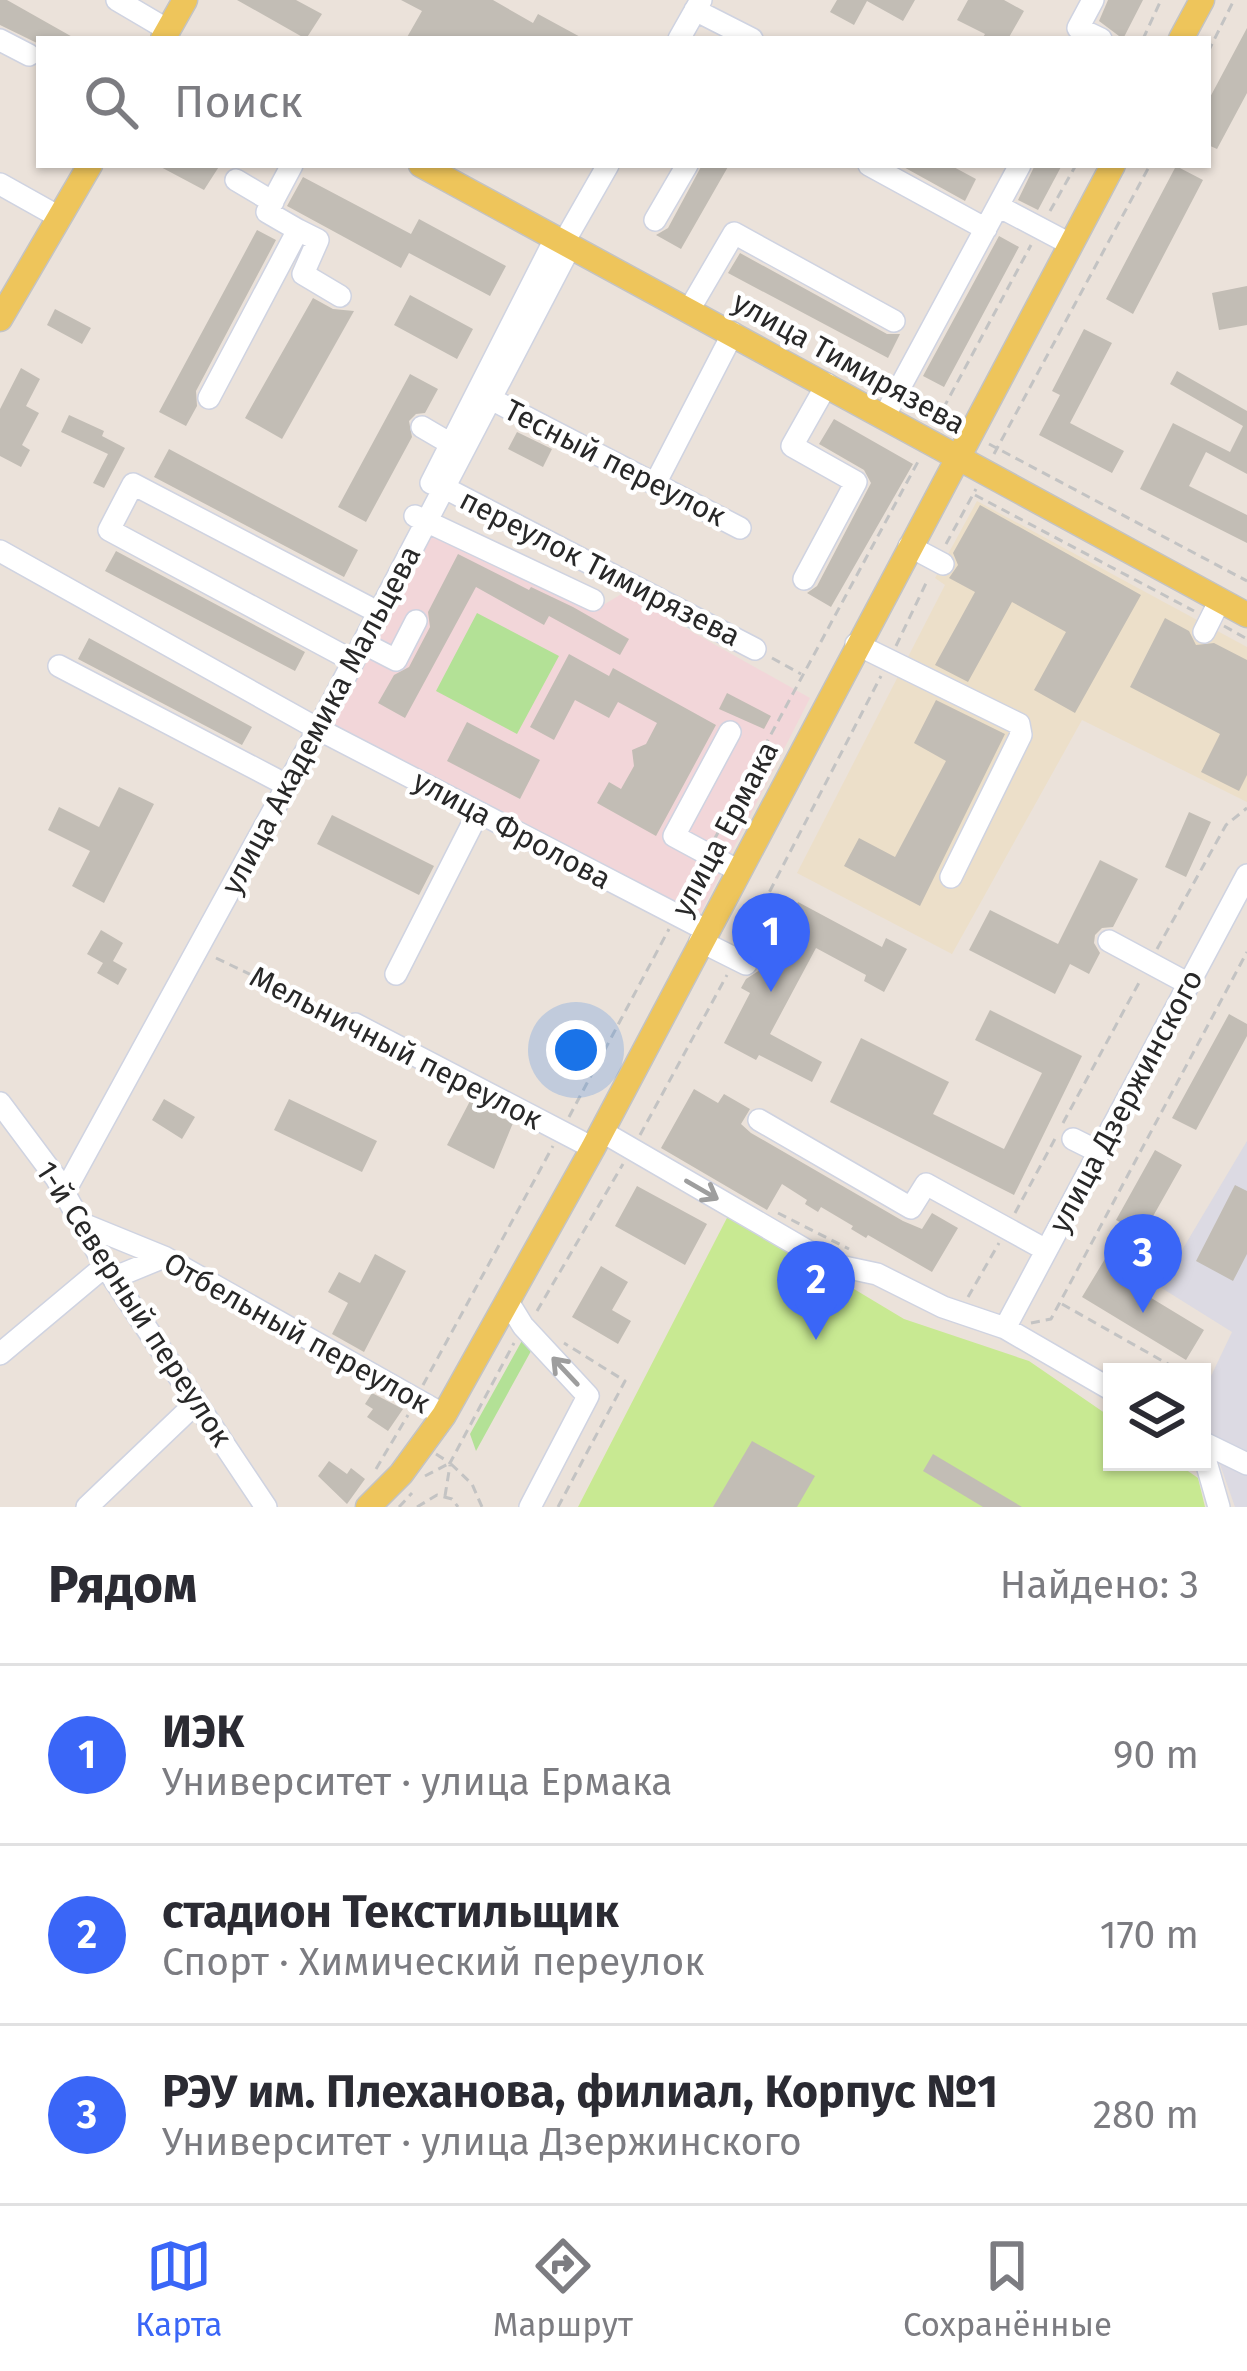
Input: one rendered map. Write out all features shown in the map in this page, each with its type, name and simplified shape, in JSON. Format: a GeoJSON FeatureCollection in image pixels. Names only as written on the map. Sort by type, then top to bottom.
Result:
{"type":"FeatureCollection","features":[{"type":"Feature","properties":{"kind":"main road"},"geometry":{"type":"LineString","coordinates":[[172,36],[185,0]]}},
{"type":"Feature","properties":{"kind":"main road"},"geometry":{"type":"LineString","coordinates":[[1183,36],[1202,0]]}},
{"type":"Feature","properties":{"kind":"main road"},"geometry":{"type":"LineString","coordinates":[[0,319],[88,168]]}},
{"type":"Feature","properties":{"kind":"main road","name":"улица Тимирязева"},"geometry":{"type":"LineString","coordinates":[[427,168],[984,472],[1212,617],[1247,615]]}},
{"type":"Feature","properties":{"kind":"main road","name":"улица Ермака"},"geometry":{"type":"LineString","coordinates":[[368,1507],[401,1474],[443,1415],[597,1140],[1112,168]]}},
{"type":"Feature","properties":{"kind":"street"},"geometry":{"type":"LineString","coordinates":[[117,0],[172,36]]}},
{"type":"Feature","properties":{"kind":"street"},"geometry":{"type":"LineString","coordinates":[[1091,36],[1078,28],[1093,0]]}},
{"type":"Feature","properties":{"kind":"street"},"geometry":{"type":"LineString","coordinates":[[681,36],[698,5],[747,36]]}},
{"type":"Feature","properties":{"kind":"street"},"geometry":{"type":"LineString","coordinates":[[0,40],[28,55]]}},
{"type":"Feature","properties":{"kind":"street"},"geometry":{"type":"LineString","coordinates":[[290,168],[267,212],[318,240],[303,274],[340,296]]}},
{"type":"Feature","properties":{"kind":"street","name":"улица Академика Мальцева"},"geometry":{"type":"LineString","coordinates":[[61,1185],[197,949],[313,726],[363,643],[420,519],[445,488],[564,241],[606,168]]}},
{"type":"Feature","properties":{"kind":"street"},"geometry":{"type":"LineString","coordinates":[[655,220],[685,168]]}},
{"type":"Feature","properties":{"kind":"street"},"geometry":{"type":"LineString","coordinates":[[874,168],[986,229]]}},
{"type":"Feature","properties":{"kind":"street"},"geometry":{"type":"LineString","coordinates":[[885,416],[1018,168]]}},
{"type":"Feature","properties":{"kind":"street"},"geometry":{"type":"LineString","coordinates":[[236,180],[273,202]]}},
{"type":"Feature","properties":{"kind":"street"},"geometry":{"type":"LineString","coordinates":[[0,184],[59,218]]}},
{"type":"Feature","properties":{"kind":"street"},"geometry":{"type":"LineString","coordinates":[[998,206],[1070,244]]}},
{"type":"Feature","properties":{"kind":"street"},"geometry":{"type":"LineString","coordinates":[[209,398],[298,230]]}},
{"type":"Feature","properties":{"kind":"street"},"geometry":{"type":"LineString","coordinates":[[689,310],[734,233],[894,321]]}},
{"type":"Feature","properties":{"kind":"street"},"geometry":{"type":"LineString","coordinates":[[61,1185],[277,780],[313,726],[342,655],[420,519],[451,443],[564,241]]}},
{"type":"Feature","properties":{"kind":"street"},"geometry":{"type":"LineString","coordinates":[[656,482],[733,333]]}},
{"type":"Feature","properties":{"kind":"street"},"geometry":{"type":"LineString","coordinates":[[804,579],[856,482],[792,446],[827,384]]}},
{"type":"Feature","properties":{"kind":"street","name":"Тесный переулок"},"geometry":{"type":"LineString","coordinates":[[491,399],[740,527]]}},
{"type":"Feature","properties":{"kind":"street"},"geometry":{"type":"LineString","coordinates":[[422,427],[451,443]]}},
{"type":"Feature","properties":{"kind":"street"},"geometry":{"type":"LineString","coordinates":[[342,655],[109,530],[134,484],[368,607]]}},
{"type":"Feature","properties":{"kind":"street","name":"переулок Тимирязева"},"geometry":{"type":"LineString","coordinates":[[445,488],[755,649]]}},
{"type":"Feature","properties":{"kind":"street"},"geometry":{"type":"LineString","coordinates":[[420,519],[592,600]]}},
{"type":"Feature","properties":{"kind":"street"},"geometry":{"type":"LineString","coordinates":[[909,546],[940,562]]}},
{"type":"Feature","properties":{"kind":"street","name":"улица Фролова"},"geometry":{"type":"LineString","coordinates":[[0,551],[313,726],[675,915],[741,961]]}},
{"type":"Feature","properties":{"kind":"street"},"geometry":{"type":"LineString","coordinates":[[363,643],[396,660],[416,621]]}},
{"type":"Feature","properties":{"kind":"street"},"geometry":{"type":"LineString","coordinates":[[856,644],[1018,724],[1021,735],[950,877]]}},
{"type":"Feature","properties":{"kind":"street"},"geometry":{"type":"LineString","coordinates":[[58,665],[277,780]]}},
{"type":"Feature","properties":{"kind":"street"},"geometry":{"type":"LineString","coordinates":[[730,732],[674,836],[737,870]]}},
{"type":"Feature","properties":{"kind":"street"},"geometry":{"type":"LineString","coordinates":[[396,974],[478,813]]}},
{"type":"Feature","properties":{"kind":"street","name":"улица Дзержинского"},"geometry":{"type":"LineString","coordinates":[[1005,1328],[1247,875]]}},
{"type":"Feature","properties":{"kind":"street"},"geometry":{"type":"LineString","coordinates":[[1109,941],[1189,984]]}},
{"type":"Feature","properties":{"kind":"street","name":"Мельничный переулок"},"geometry":{"type":"LineString","coordinates":[[355,1024],[562,1131],[632,1149],[830,1264],[877,1274],[943,1307],[1005,1328],[1103,1385]]}},
{"type":"Feature","properties":{"kind":"street","name":"1-й Северный переулок"},"geometry":{"type":"LineString","coordinates":[[0,1103],[61,1185],[109,1272],[266,1507]]}},
{"type":"Feature","properties":{"kind":"street"},"geometry":{"type":"LineString","coordinates":[[759,1120],[911,1208],[926,1184],[1046,1250]]}},
{"type":"Feature","properties":{"kind":"street"},"geometry":{"type":"LineString","coordinates":[[1073,1139],[1099,1152]]}},
{"type":"Feature","properties":{"kind":"street","name":"Отбельный переулок"},"geometry":{"type":"LineString","coordinates":[[83,1224],[164,1257],[443,1415]]}},
{"type":"Feature","properties":{"kind":"street"},"geometry":{"type":"LineString","coordinates":[[0,1354],[109,1272],[164,1257]]}},
{"type":"Feature","properties":{"kind":"street"},"geometry":{"type":"LineString","coordinates":[[507,1300],[524,1326],[588,1396],[530,1507]]}},
{"type":"Feature","properties":{"kind":"street"},"geometry":{"type":"LineString","coordinates":[[87,1507],[196,1403]]}},
{"type":"Feature","properties":{"kind":"street"},"geometry":{"type":"LineString","coordinates":[[1211,1449],[1247,1464]]}},
{"type":"Feature","properties":{"kind":"street"},"geometry":{"type":"LineString","coordinates":[[1210,1471],[1220,1507]]}},
{"type":"Feature","properties":{"kind":"path"},"geometry":{"type":"LineString","coordinates":[[1145,36],[1161,0]]}},
{"type":"Feature","properties":{"kind":"path"},"geometry":{"type":"LineString","coordinates":[[1211,46],[1234,0]]}},
{"type":"Feature","properties":{"kind":"path"},"geometry":{"type":"LineString","coordinates":[[375,1470],[562,1131],[1074,168]]}},
{"type":"Feature","properties":{"kind":"path"},"geometry":{"type":"LineString","coordinates":[[524,1326],[532,1320],[741,961],[984,472],[1148,168]]}},
{"type":"Feature","properties":{"kind":"path"},"geometry":{"type":"LineString","coordinates":[[984,472],[986,443]]}},
{"type":"Feature","properties":{"kind":"path"},"geometry":{"type":"LineString","coordinates":[[984,472],[1247,581]]}},
{"type":"Feature","properties":{"kind":"path"},"geometry":{"type":"LineString","coordinates":[[984,472],[1247,639]]}},
{"type":"Feature","properties":{"kind":"path"},"geometry":{"type":"LineString","coordinates":[[755,649],[803,675]]}},
{"type":"Feature","properties":{"kind":"path"},"geometry":{"type":"LineString","coordinates":[[964,1304],[1226,825],[1247,808]]}},
{"type":"Feature","properties":{"kind":"path","name":"Мельничный переулок"},"geometry":{"type":"LineString","coordinates":[[197,949],[355,1024]]}},
{"type":"Feature","properties":{"kind":"path"},"geometry":{"type":"LineString","coordinates":[[1005,1328],[1052,1319],[1247,952]]}},
{"type":"Feature","properties":{"kind":"path"},"geometry":{"type":"LineString","coordinates":[[753,1220],[781,1212],[857,1253]]}},
{"type":"Feature","properties":{"kind":"path"},"geometry":{"type":"LineString","coordinates":[[1060,1303],[1166,1363]]}},
{"type":"Feature","properties":{"kind":"path"},"geometry":{"type":"LineString","coordinates":[[445,1496],[450,1463]]}},
{"type":"Feature","properties":{"kind":"path"},"geometry":{"type":"LineString","coordinates":[[399,1507],[428,1473],[450,1463]]}},
{"type":"Feature","properties":{"kind":"path"},"geometry":{"type":"LineString","coordinates":[[450,1463],[472,1484],[482,1507]]}},
{"type":"Feature","properties":{"kind":"path"},"geometry":{"type":"LineString","coordinates":[[407,1498],[418,1506],[430,1496],[445,1496],[458,1507]]}},
{"type":"Feature","properties":{"kind":"shaded area"},"geometry":{"type":"Polygon","coordinates":[[[977,501],[1247,647],[1247,802],[1082,720],[952,954],[797,873],[945,585],[935,578],[977,501]]]}},
{"type":"Feature","properties":{"kind":"shaded area"},"geometry":{"type":"Polygon","coordinates":[[[438,519],[605,604],[623,593],[810,698],[699,916],[330,725],[438,519]]]}},
{"type":"Feature","properties":{"kind":"shaded area"},"geometry":{"type":"Polygon","coordinates":[[[1247,1141],[1247,1507],[1235,1507],[1211,1439],[1211,1376],[1232,1332],[1160,1287],[1247,1141]]]}},
{"type":"Feature","properties":{"kind":"green space"},"geometry":{"type":"Polygon","coordinates":[[[477,613],[559,656],[517,734],[436,691],[477,613]]]}},
{"type":"Feature","properties":{"kind":"green space"},"geometry":{"type":"Polygon","coordinates":[[[729,1214],[904,1319],[1029,1361],[1103,1412],[1103,1471],[1188,1471],[1198,1478],[1205,1507],[578,1507],[729,1214]]]}},
{"type":"Feature","properties":{"kind":"green space"},"geometry":{"type":"Polygon","coordinates":[[[524,1337],[536,1342],[476,1451],[470,1434],[524,1337]]]}},
{"type":"Feature","properties":{"kind":"building"},"geometry":{"type":"Polygon","coordinates":[[[0,0],[7,0],[71,36],[36,36],[36,43],[0,25],[0,0]]]}},
{"type":"Feature","properties":{"kind":"building"},"geometry":{"type":"Polygon","coordinates":[[[237,0],[296,0],[322,14],[308,36],[237,0]]]}},
{"type":"Feature","properties":{"kind":"building"},"geometry":{"type":"Polygon","coordinates":[[[401,0],[493,0],[533,23],[538,14],[578,36],[408,36],[422,11],[401,0]]]}},
{"type":"Feature","properties":{"kind":"building"},"geometry":{"type":"Polygon","coordinates":[[[837,0],[915,0],[903,21],[867,1],[854,25],[830,12],[837,0]]]}},
{"type":"Feature","properties":{"kind":"building"},"geometry":{"type":"Polygon","coordinates":[[[968,0],[1004,0],[1024,11],[1010,36],[984,36],[957,20],[968,0]]]}},
{"type":"Feature","properties":{"kind":"building"},"geometry":{"type":"Polygon","coordinates":[[[1108,0],[1143,0],[1125,36],[1099,21],[1108,0]]]}},
{"type":"Feature","properties":{"kind":"building"},"geometry":{"type":"Polygon","coordinates":[[[1247,28],[1247,93],[1217,149],[1211,146],[1211,95],[1247,28]]]}},
{"type":"Feature","properties":{"kind":"building"},"geometry":{"type":"Polygon","coordinates":[[[163,168],[218,168],[204,190],[163,168]]]}},
{"type":"Feature","properties":{"kind":"building"},"geometry":{"type":"Polygon","coordinates":[[[700,168],[727,168],[681,249],[656,235],[668,228],[700,168]]]}},
{"type":"Feature","properties":{"kind":"building"},"geometry":{"type":"Polygon","coordinates":[[[905,168],[956,168],[976,179],[965,201],[905,168]]]}},
{"type":"Feature","properties":{"kind":"building"},"geometry":{"type":"Polygon","coordinates":[[[1034,168],[1060,168],[1038,210],[1018,200],[1034,168]]]}},
{"type":"Feature","properties":{"kind":"building"},"geometry":{"type":"Polygon","coordinates":[[[1175,168],[1203,180],[1133,314],[1106,299],[1175,168]]]}},
{"type":"Feature","properties":{"kind":"building"},"geometry":{"type":"Polygon","coordinates":[[[303,177],[411,234],[419,219],[506,266],[490,296],[409,253],[401,268],[287,206],[303,177]]]}},
{"type":"Feature","properties":{"kind":"building"},"geometry":{"type":"Polygon","coordinates":[[[257,230],[276,240],[196,391],[197,406],[186,426],[159,412],[257,230]]]}},
{"type":"Feature","properties":{"kind":"building"},"geometry":{"type":"Polygon","coordinates":[[[999,236],[1019,247],[944,387],[923,376],[999,236]]]}},
{"type":"Feature","properties":{"kind":"building"},"geometry":{"type":"Polygon","coordinates":[[[740,253],[887,334],[900,334],[888,358],[728,273],[740,253]]]}},
{"type":"Feature","properties":{"kind":"building"},"geometry":{"type":"Polygon","coordinates":[[[1247,286],[1247,325],[1219,330],[1212,293],[1247,286]]]}},
{"type":"Feature","properties":{"kind":"building"},"geometry":{"type":"Polygon","coordinates":[[[410,295],[473,329],[457,359],[394,325],[410,295]]]}},
{"type":"Feature","properties":{"kind":"building"},"geometry":{"type":"Polygon","coordinates":[[[313,298],[333,309],[354,311],[282,439],[245,418],[313,298]]]}},
{"type":"Feature","properties":{"kind":"building"},"geometry":{"type":"Polygon","coordinates":[[[55,309],[91,328],[82,344],[47,325],[55,309]]]}},
{"type":"Feature","properties":{"kind":"building"},"geometry":{"type":"Polygon","coordinates":[[[1084,329],[1112,343],[1070,423],[1124,451],[1112,473],[1039,435],[1060,395],[1052,391],[1084,329]]]}},
{"type":"Feature","properties":{"kind":"building"},"geometry":{"type":"Polygon","coordinates":[[[21,368],[40,379],[26,406],[39,413],[22,445],[30,450],[21,467],[0,456],[0,409],[21,368]]]}},
{"type":"Feature","properties":{"kind":"building"},"geometry":{"type":"Polygon","coordinates":[[[1177,371],[1247,411],[1247,474],[1206,452],[1189,486],[1247,515],[1247,543],[1140,489],[1173,423],[1230,452],[1243,426],[1170,384],[1177,371]]]}},
{"type":"Feature","properties":{"kind":"building"},"geometry":{"type":"Polygon","coordinates":[[[410,374],[438,389],[425,413],[409,421],[412,437],[366,522],[338,507],[410,374]]]}},
{"type":"Feature","properties":{"kind":"building"},"geometry":{"type":"Polygon","coordinates":[[[69,415],[104,431],[102,436],[125,448],[104,488],[93,483],[108,454],[61,432],[69,415]]]}},
{"type":"Feature","properties":{"kind":"building"},"geometry":{"type":"Polygon","coordinates":[[[834,419],[913,464],[831,607],[807,593],[817,586],[871,483],[864,470],[819,444],[834,419]]]}},
{"type":"Feature","properties":{"kind":"building"},"geometry":{"type":"Polygon","coordinates":[[[517,432],[552,449],[543,467],[508,449],[517,432]]]}},
{"type":"Feature","properties":{"kind":"building"},"geometry":{"type":"Polygon","coordinates":[[[169,449],[358,550],[344,577],[154,477],[169,449]]]}},
{"type":"Feature","properties":{"kind":"building"},"geometry":{"type":"Polygon","coordinates":[[[980,505],[1141,595],[1075,713],[1034,690],[1066,632],[1012,602],[968,682],[935,665],[975,592],[949,578],[958,565],[953,553],[980,505]]]}},
{"type":"Feature","properties":{"kind":"building"},"geometry":{"type":"Polygon","coordinates":[[[116,551],[305,652],[295,671],[105,571],[116,551]]]}},
{"type":"Feature","properties":{"kind":"building"},"geometry":{"type":"Polygon","coordinates":[[[458,554],[573,607],[629,639],[620,655],[549,616],[544,625],[476,587],[405,718],[378,703],[394,675],[409,667],[430,627],[428,612],[458,554]]]}},
{"type":"Feature","properties":{"kind":"building"},"geometry":{"type":"Polygon","coordinates":[[[1165,618],[1189,631],[1196,645],[1214,643],[1247,660],[1247,775],[1239,791],[1201,772],[1220,734],[1130,687],[1165,618]]]}},
{"type":"Feature","properties":{"kind":"building"},"geometry":{"type":"Polygon","coordinates":[[[89,638],[252,727],[242,745],[78,659],[89,638]]]}},
{"type":"Feature","properties":{"kind":"building"},"geometry":{"type":"Polygon","coordinates":[[[569,654],[609,676],[613,668],[716,725],[656,836],[597,803],[609,782],[621,789],[634,766],[632,750],[646,744],[657,723],[618,702],[609,718],[575,700],[554,740],[530,727],[569,654]]]}},
{"type":"Feature","properties":{"kind":"building"},"geometry":{"type":"Polygon","coordinates":[[[727,693],[771,716],[764,729],[719,709],[727,693]]]}},
{"type":"Feature","properties":{"kind":"building"},"geometry":{"type":"Polygon","coordinates":[[[936,700],[1005,734],[920,906],[844,866],[859,838],[895,857],[946,761],[914,743],[936,700]]]}},
{"type":"Feature","properties":{"kind":"building"},"geometry":{"type":"Polygon","coordinates":[[[467,722],[540,760],[520,799],[447,761],[467,722]]]}},
{"type":"Feature","properties":{"kind":"building"},"geometry":{"type":"Polygon","coordinates":[[[119,787],[154,804],[104,903],[72,886],[90,851],[48,830],[59,807],[99,827],[119,787]]]}},
{"type":"Feature","properties":{"kind":"building"},"geometry":{"type":"Polygon","coordinates":[[[1189,812],[1211,822],[1186,877],[1165,867],[1189,812]]]}},
{"type":"Feature","properties":{"kind":"building"},"geometry":{"type":"Polygon","coordinates":[[[332,815],[434,866],[419,895],[317,844],[332,815]]]}},
{"type":"Feature","properties":{"kind":"building"},"geometry":{"type":"Polygon","coordinates":[[[1100,860],[1138,879],[1113,927],[1095,935],[1100,953],[1089,974],[1070,964],[1055,994],[969,950],[990,910],[1058,944],[1100,860]]]}},
{"type":"Feature","properties":{"kind":"building"},"geometry":{"type":"Polygon","coordinates":[[[798,902],[882,947],[886,938],[907,949],[884,992],[864,981],[866,975],[816,948],[770,1034],[822,1062],[812,1082],[724,1043],[750,993],[741,988],[760,970],[758,955],[769,957],[798,902]]]}},
{"type":"Feature","properties":{"kind":"building"},"geometry":{"type":"Polygon","coordinates":[[[101,930],[123,943],[113,961],[127,969],[118,985],[97,973],[103,963],[87,954],[101,930]]]}},
{"type":"Feature","properties":{"kind":"building"},"geometry":{"type":"Polygon","coordinates":[[[990,1010],[1082,1056],[1014,1195],[830,1102],[861,1038],[949,1082],[933,1114],[1004,1149],[1042,1073],[975,1040],[990,1010]]]}},
{"type":"Feature","properties":{"kind":"building"},"geometry":{"type":"Polygon","coordinates":[[[1229,1014],[1247,1024],[1247,1036],[1196,1130],[1172,1118],[1229,1014]]]}},
{"type":"Feature","properties":{"kind":"building"},"geometry":{"type":"Polygon","coordinates":[[[694,1089],[718,1103],[724,1094],[750,1109],[741,1124],[751,1133],[903,1221],[922,1229],[932,1213],[958,1228],[932,1272],[866,1238],[821,1207],[818,1212],[782,1184],[767,1210],[661,1148],[694,1089]]]}},
{"type":"Feature","properties":{"kind":"building"},"geometry":{"type":"Polygon","coordinates":[[[164,1099],[195,1117],[182,1139],[152,1120],[164,1099]]]}},
{"type":"Feature","properties":{"kind":"building"},"geometry":{"type":"Polygon","coordinates":[[[289,1099],[377,1141],[362,1172],[274,1130],[289,1099]]]}},
{"type":"Feature","properties":{"kind":"building"},"geometry":{"type":"Polygon","coordinates":[[[470,1101],[513,1123],[494,1169],[447,1145],[470,1101]]]}},
{"type":"Feature","properties":{"kind":"building"},"geometry":{"type":"Polygon","coordinates":[[[1155,1150],[1182,1165],[1143,1234],[1116,1220],[1155,1150]]]}},
{"type":"Feature","properties":{"kind":"building"},"geometry":{"type":"Polygon","coordinates":[[[1235,1185],[1247,1191],[1247,1254],[1233,1281],[1196,1261],[1235,1185]]]}},
{"type":"Feature","properties":{"kind":"building"},"geometry":{"type":"Polygon","coordinates":[[[637,1186],[707,1224],[685,1265],[615,1226],[637,1186]]]}},
{"type":"Feature","properties":{"kind":"building"},"geometry":{"type":"Polygon","coordinates":[[[1111,1249],[1126,1258],[1115,1276],[1204,1330],[1186,1360],[1082,1297],[1111,1249]]]}},
{"type":"Feature","properties":{"kind":"building"},"geometry":{"type":"Polygon","coordinates":[[[375,1254],[406,1271],[364,1352],[332,1334],[348,1303],[328,1292],[339,1272],[360,1283],[375,1254]]]}},
{"type":"Feature","properties":{"kind":"building"},"geometry":{"type":"Polygon","coordinates":[[[601,1266],[628,1282],[612,1310],[631,1321],[618,1344],[572,1317],[601,1266]]]}},
{"type":"Feature","properties":{"kind":"building"},"geometry":{"type":"Polygon","coordinates":[[[372,1393],[403,1409],[388,1431],[367,1417],[373,1409],[365,1404],[372,1393]]]}},
{"type":"Feature","properties":{"kind":"building"},"geometry":{"type":"Polygon","coordinates":[[[752,1441],[815,1476],[797,1507],[713,1507],[752,1441]]]}},
{"type":"Feature","properties":{"kind":"building"},"geometry":{"type":"Polygon","coordinates":[[[933,1454],[1022,1507],[983,1507],[923,1471],[933,1454]]]}},
{"type":"Feature","properties":{"kind":"building"},"geometry":{"type":"Polygon","coordinates":[[[329,1461],[365,1479],[347,1504],[318,1476],[329,1461]]]}},
{"type":"Feature","properties":{"kind":"place","name":"ИЭК"},"geometry":{"type":"Point","coordinates":[771,992]}},
{"type":"Feature","properties":{"kind":"place","name":"РЭУ им. Плеханова, филиал, Корпус №1"},"geometry":{"type":"Point","coordinates":[1143,1313]}},
{"type":"Feature","properties":{"kind":"place","name":"стадион Текстильщик"},"geometry":{"type":"Point","coordinates":[816,1340]}}]}
